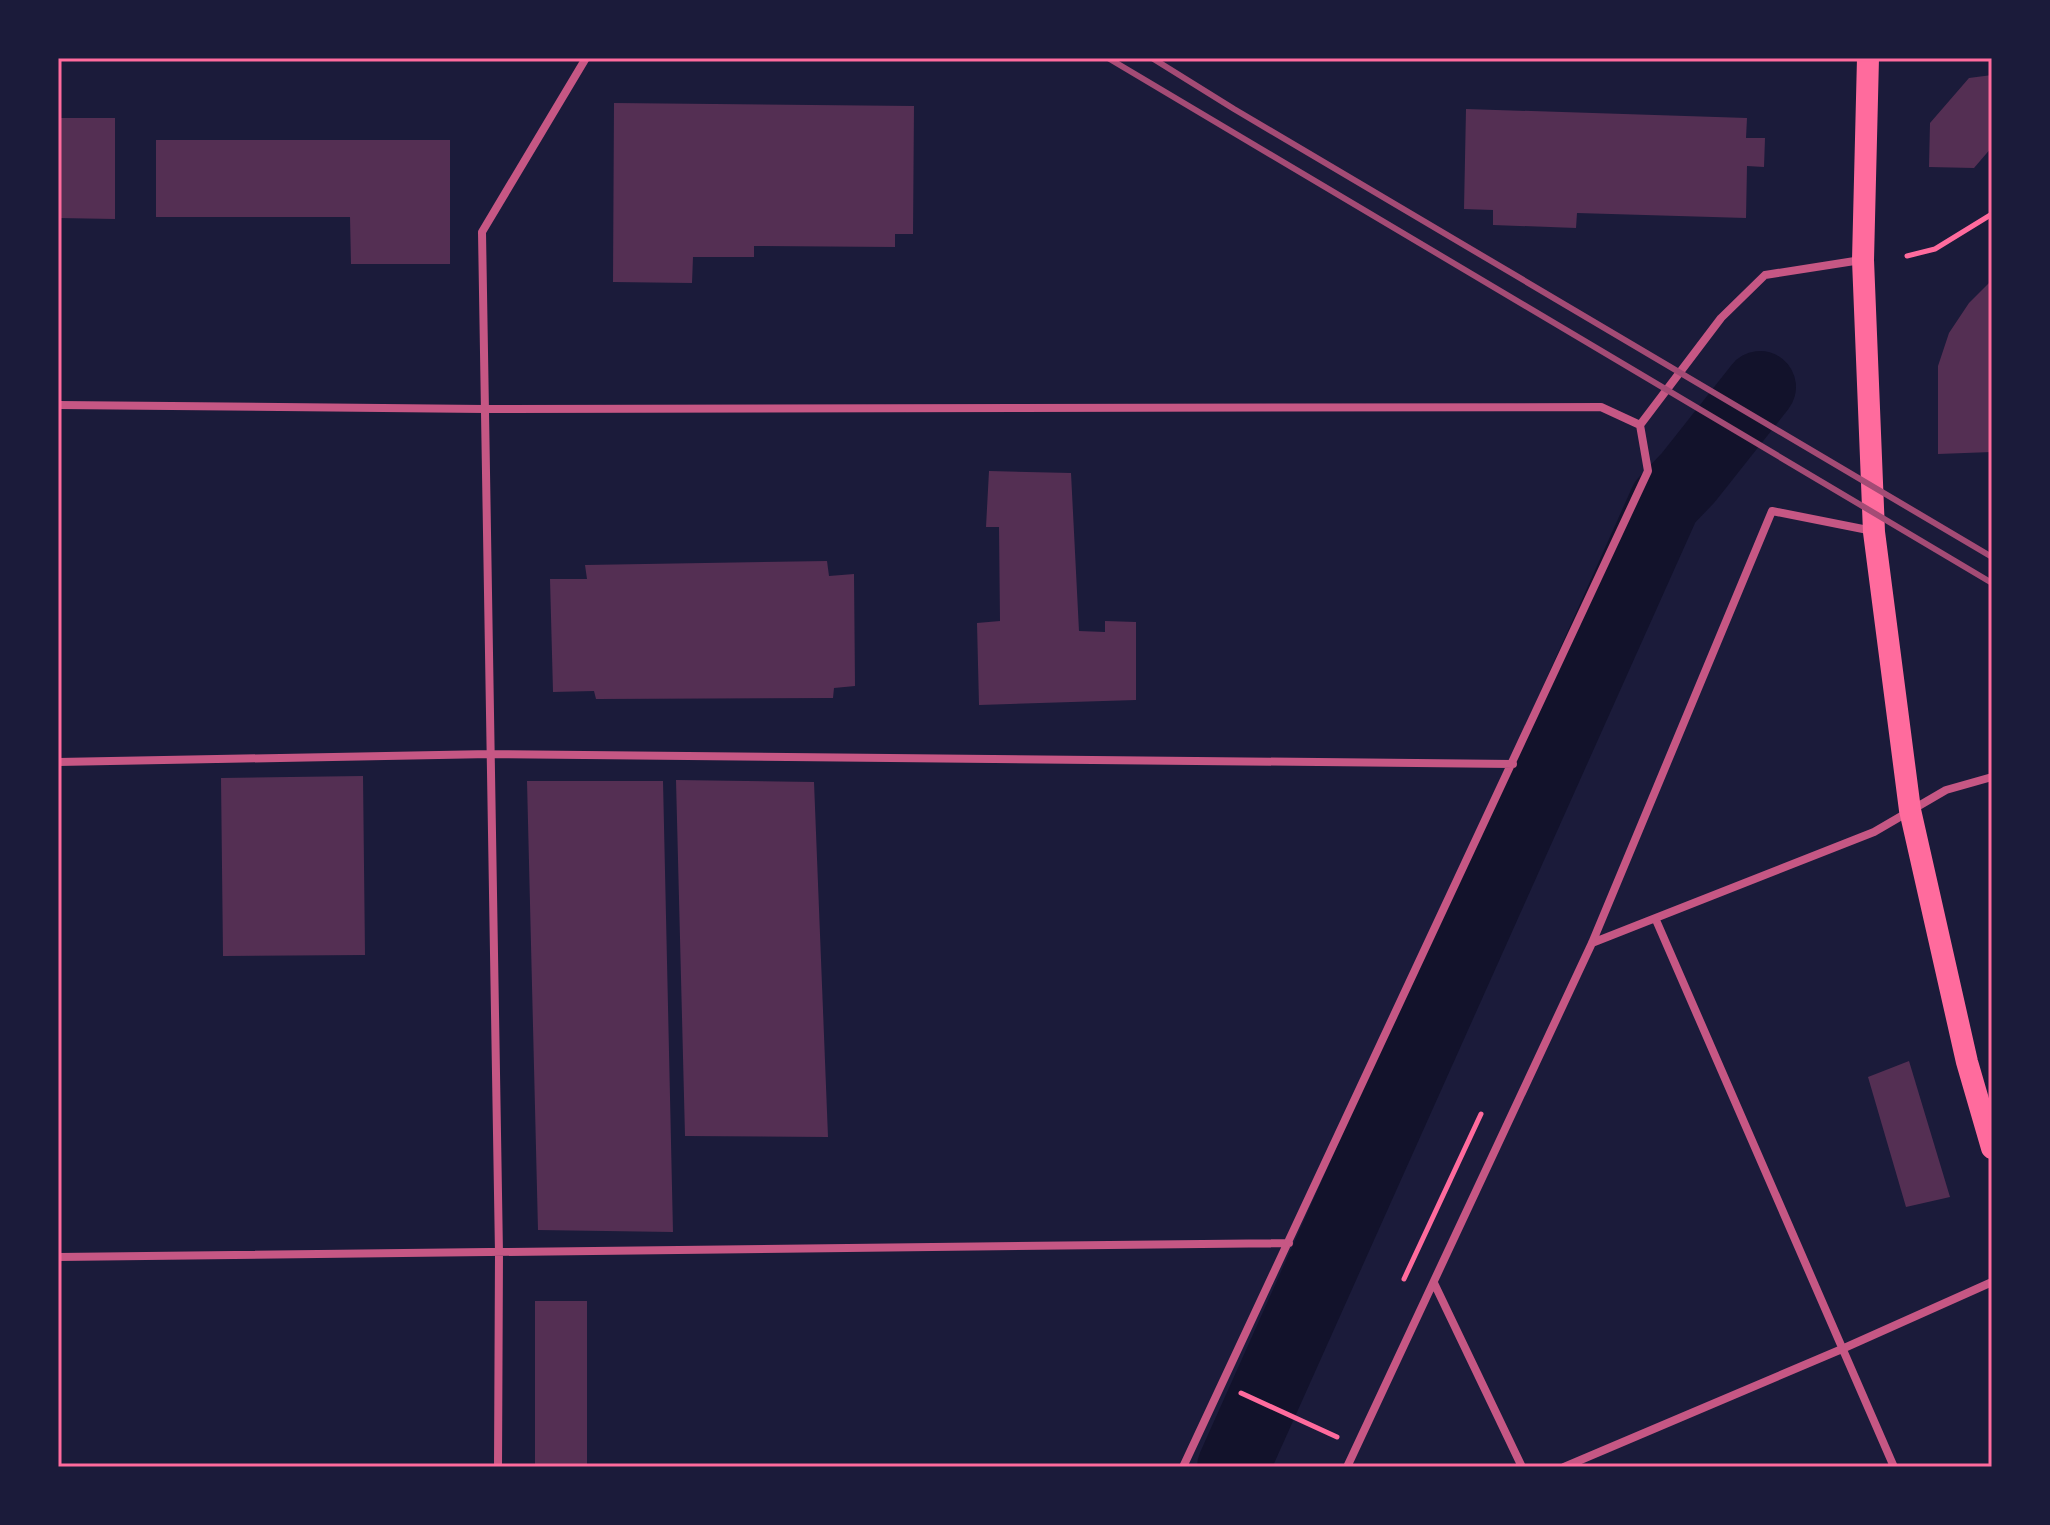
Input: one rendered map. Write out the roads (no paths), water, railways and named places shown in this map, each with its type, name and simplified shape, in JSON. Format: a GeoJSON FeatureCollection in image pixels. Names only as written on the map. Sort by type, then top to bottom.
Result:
{"type":"FeatureCollection","features":[{"type":"Feature","properties":{"kind":"highway"},"geometry":{"type":"LineString","coordinates":[[1868,58],[1863,260],[1874,532],[1910,810],[1967,1062],[1992,1148]]}},
{"type":"Feature","properties":{"kind":"street"},"geometry":{"type":"LineString","coordinates":[[498,1467],[499,1253],[482,232],[586,58]]}},
{"type":"Feature","properties":{"kind":"street"},"geometry":{"type":"LineString","coordinates":[[1183,1467],[1648,471],[1640,425],[1721,318],[1765,275],[1863,260]]}},
{"type":"Feature","properties":{"kind":"street"},"geometry":{"type":"LineString","coordinates":[[58,405],[485,409],[1601,407],[1640,425]]}},
{"type":"Feature","properties":{"kind":"street"},"geometry":{"type":"LineString","coordinates":[[1347,1467],[1592,943],[1772,511],[1874,532]]}},
{"type":"Feature","properties":{"kind":"street"},"geometry":{"type":"LineString","coordinates":[[58,762],[491,754],[1513,764]]}},
{"type":"Feature","properties":{"kind":"street"},"geometry":{"type":"LineString","coordinates":[[1592,943],[1874,832],[1946,790],[1992,777]]}},
{"type":"Feature","properties":{"kind":"street"},"geometry":{"type":"LineString","coordinates":[[1656,920],[1894,1467]]}},
{"type":"Feature","properties":{"kind":"street"},"geometry":{"type":"LineString","coordinates":[[58,1257],[1289,1243]]}},
{"type":"Feature","properties":{"kind":"street"},"geometry":{"type":"LineString","coordinates":[[1564,1467],[1992,1282]]}},
{"type":"Feature","properties":{"kind":"street"},"geometry":{"type":"LineString","coordinates":[[1434,1283],[1522,1467]]}},
{"type":"Feature","properties":{"kind":"waterway"},"geometry":{"type":"LineString","coordinates":[[1233,1467],[1665,502],[1688,478],[1760,387]]}},
{"type":"Feature","properties":{"kind":"railway"},"geometry":{"type":"LineString","coordinates":[[1108,58],[1992,583]]}},
{"type":"Feature","properties":{"kind":"railway"},"geometry":{"type":"LineString","coordinates":[[1152,58],[1992,557]]}}]}
